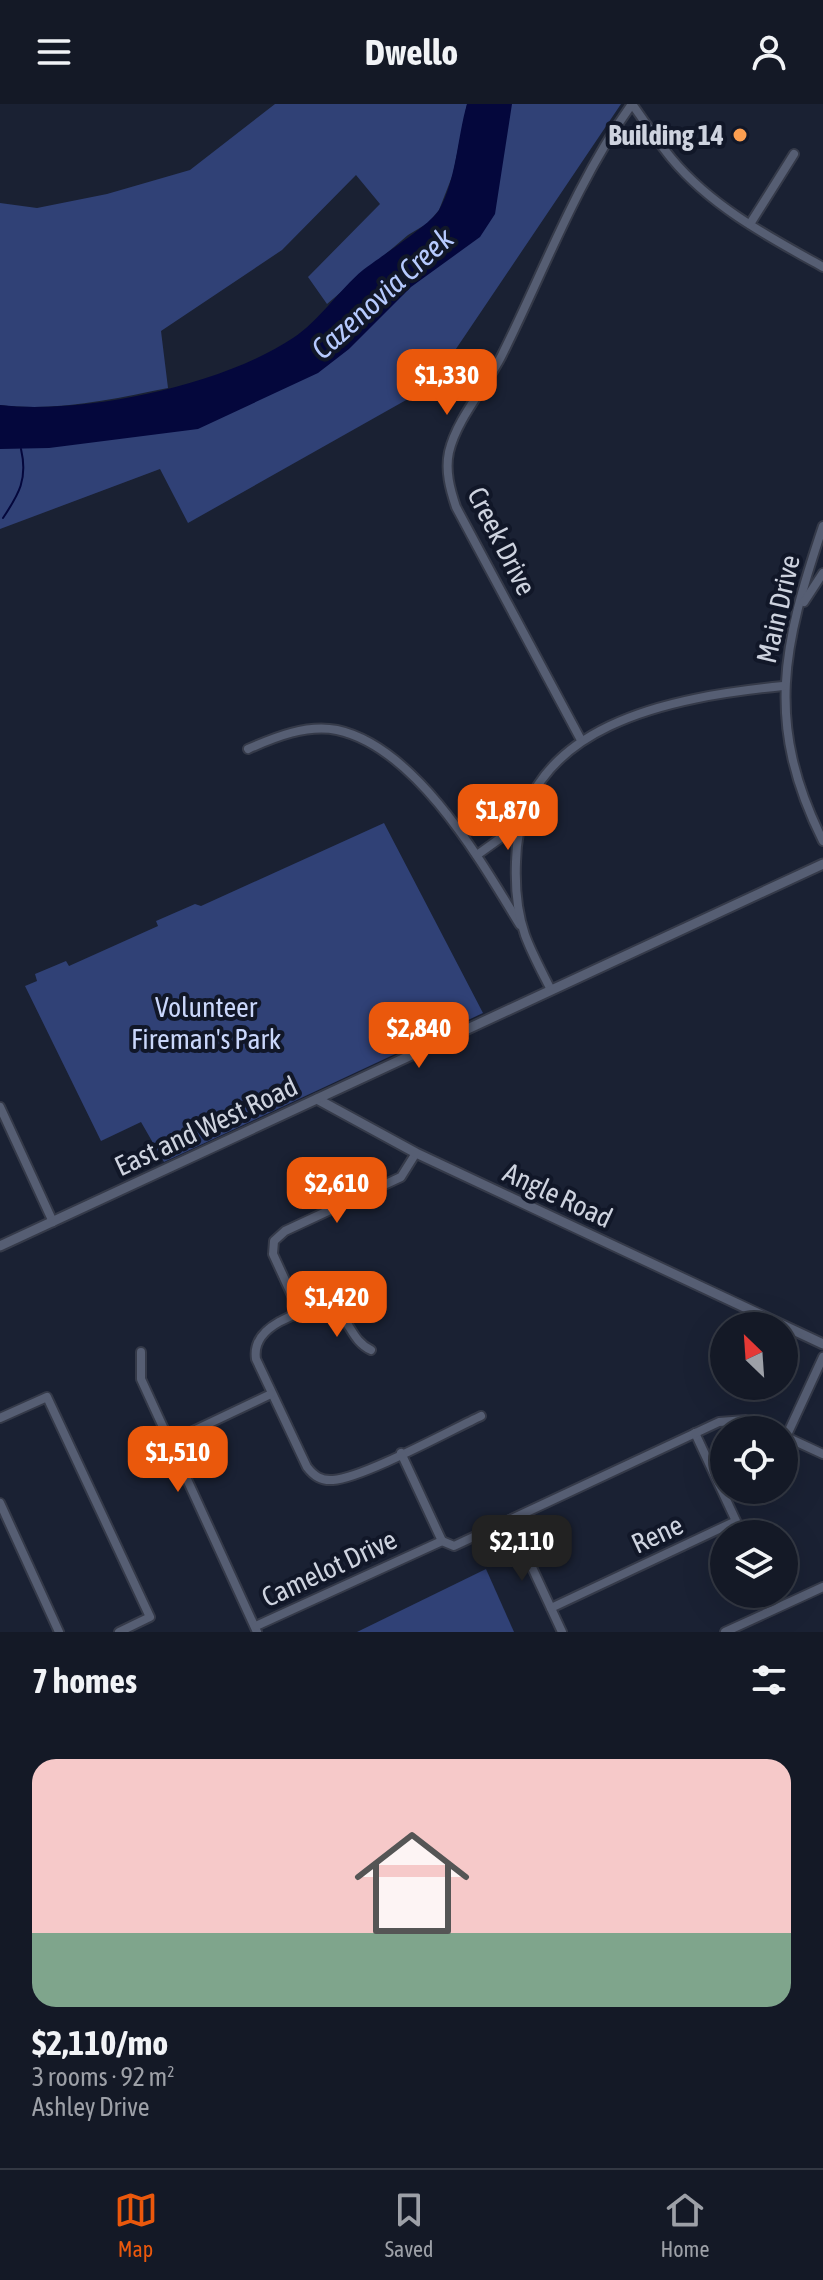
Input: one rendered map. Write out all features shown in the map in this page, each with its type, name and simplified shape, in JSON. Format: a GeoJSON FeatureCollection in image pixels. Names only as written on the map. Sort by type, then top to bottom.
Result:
{"type":"FeatureCollection","features":[{"type":"Feature","properties":{"kind":"street"},"geometry":{"type":"LineString","coordinates":[[632,104],[674,161],[716,201],[823,267]]}},
{"type":"Feature","properties":{"kind":"street","name":"Creek Drive"},"geometry":{"type":"LineString","coordinates":[[581,740],[456,507],[449,485],[448,457],[454,436],[501,356],[588,173],[632,104]]}},
{"type":"Feature","properties":{"kind":"street"},"geometry":{"type":"LineString","coordinates":[[750,224],[794,154]]}},
{"type":"Feature","properties":{"kind":"street","name":"Main Drive"},"geometry":{"type":"LineString","coordinates":[[823,526],[790,635],[783,686],[788,746],[803,801],[823,841]]}},
{"type":"Feature","properties":{"kind":"street"},"geometry":{"type":"LineString","coordinates":[[801,606],[823,573]]}},
{"type":"Feature","properties":{"kind":"street"},"geometry":{"type":"LineString","coordinates":[[524,932],[515,890],[516,842],[524,808],[552,765],[581,740],[665,703],[709,693],[783,686]]}},
{"type":"Feature","properties":{"kind":"street"},"geometry":{"type":"LineString","coordinates":[[248,749],[302,730],[336,730],[358,738],[393,759],[431,795],[477,855],[524,932],[551,990]]}},
{"type":"Feature","properties":{"kind":"street"},"geometry":{"type":"LineString","coordinates":[[477,855],[520,824]]}},
{"type":"Feature","properties":{"kind":"street","name":"East and West Road"},"geometry":{"type":"LineString","coordinates":[[0,1246],[823,864]]}},
{"type":"Feature","properties":{"kind":"street","name":"Angle Road"},"geometry":{"type":"LineString","coordinates":[[317,1099],[416,1153],[823,1344]]}},
{"type":"Feature","properties":{"kind":"street"},"geometry":{"type":"LineString","coordinates":[[0,1107],[53,1222]]}},
{"type":"Feature","properties":{"kind":"street"},"geometry":{"type":"LineString","coordinates":[[301,1315],[273,1254],[274,1241],[285,1231],[401,1177],[416,1153]]}},
{"type":"Feature","properties":{"kind":"street"},"geometry":{"type":"LineString","coordinates":[[371,1350],[356,1343],[343,1316],[333,1309],[321,1308],[263,1331],[254,1348],[271,1394],[307,1467],[320,1479],[331,1481],[355,1474],[481,1416]]}},
{"type":"Feature","properties":{"kind":"street"},"geometry":{"type":"LineString","coordinates":[[141,1352],[141,1379],[257,1629]]}},
{"type":"Feature","properties":{"kind":"street"},"geometry":{"type":"LineString","coordinates":[[795,1416],[823,1357]]}},
{"type":"Feature","properties":{"kind":"street"},"geometry":{"type":"LineString","coordinates":[[172,1441],[271,1394]]}},
{"type":"Feature","properties":{"kind":"street"},"geometry":{"type":"LineString","coordinates":[[0,1418],[47,1397],[150,1617],[119,1632]]}},
{"type":"Feature","properties":{"kind":"street","name":"Camelot Drive"},"geometry":{"type":"LineString","coordinates":[[257,1629],[442,1541],[454,1546],[710,1428]]}},
{"type":"Feature","properties":{"kind":"street","name":"Rene"},"geometry":{"type":"LineString","coordinates":[[551,1608],[736,1521],[695,1433]]}},
{"type":"Feature","properties":{"kind":"street"},"geometry":{"type":"LineString","coordinates":[[798,1442],[823,1454]]}},
{"type":"Feature","properties":{"kind":"street"},"geometry":{"type":"LineString","coordinates":[[401,1453],[442,1541]]}},
{"type":"Feature","properties":{"kind":"street"},"geometry":{"type":"LineString","coordinates":[[0,1503],[59,1632]]}},
{"type":"Feature","properties":{"kind":"street"},"geometry":{"type":"LineString","coordinates":[[510,1520],[562,1632]]}},
{"type":"Feature","properties":{"kind":"street"},"geometry":{"type":"LineString","coordinates":[[725,1632],[823,1587]]}},
{"type":"Feature","properties":{"kind":"green space"},"geometry":{"type":"Polygon","coordinates":[[[275,104],[467,104],[453,174],[439,210],[428,223],[408,235],[327,304],[308,277],[380,204],[356,175],[282,250],[161,331],[168,388],[64,406],[0,405],[0,203],[37,208],[107,194],[190,170],[275,104]]]}},
{"type":"Feature","properties":{"kind":"green space"},"geometry":{"type":"Polygon","coordinates":[[[489,104],[621,104],[431,386],[188,523],[160,469],[0,529],[0,433],[205,407],[465,222],[489,104]]]}},
{"type":"Feature","properties":{"kind":"green space","name":"Volunteer Fireman's Park"},"geometry":{"type":"Polygon","coordinates":[[[384,823],[483,1013],[164,1162],[141,1122],[101,1141],[25,986],[37,981],[35,974],[66,961],[69,966],[158,926],[156,921],[195,904],[201,906],[384,823]]]}},
{"type":"Feature","properties":{"kind":"green space"},"geometry":{"type":"Polygon","coordinates":[[[486,1569],[514,1632],[357,1632],[486,1569]]]}},
{"type":"Feature","properties":{"kind":"water","name":"Cazenovia Creek"},"geometry":{"type":"Polygon","coordinates":[[[467,104],[512,104],[495,214],[480,237],[411,287],[349,349],[318,373],[198,429],[49,448],[0,449],[0,405],[71,405],[151,393],[229,370],[293,338],[363,270],[416,232],[439,210],[453,171],[467,104]]]}},
{"type":"Feature","properties":{"kind":"waterway"},"geometry":{"type":"LineString","coordinates":[[3,518],[21,486],[21,449]]}},
{"type":"Feature","properties":{"kind":"place","name":"Building 14"},"geometry":{"type":"Point","coordinates":[740,135]}}]}
